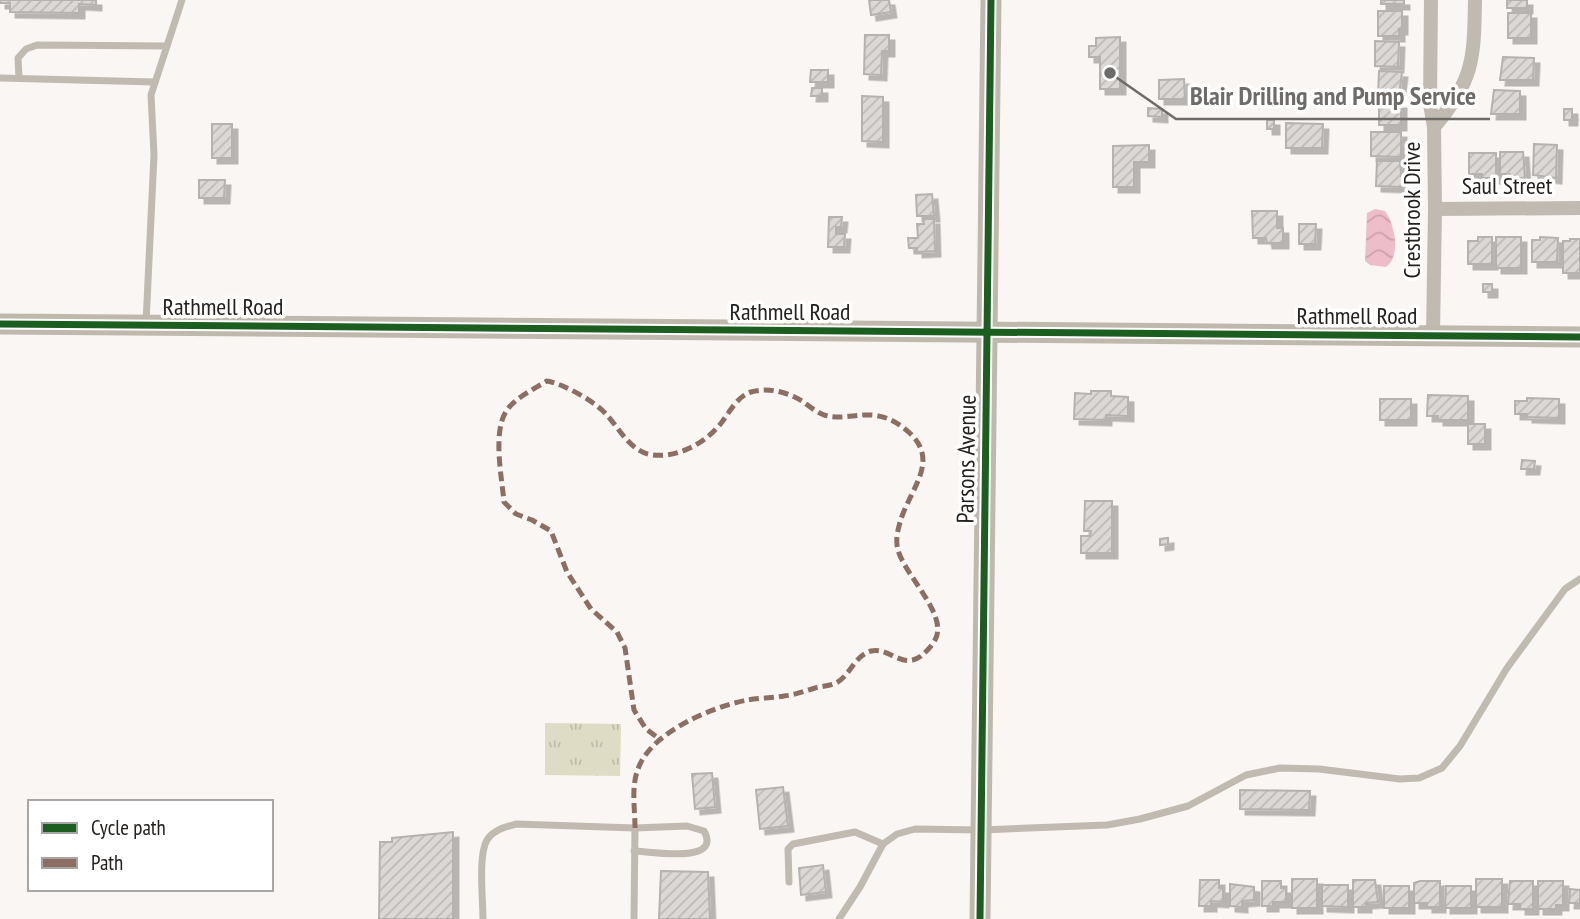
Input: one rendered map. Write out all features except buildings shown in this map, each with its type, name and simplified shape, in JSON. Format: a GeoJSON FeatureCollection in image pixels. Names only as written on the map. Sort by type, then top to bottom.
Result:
{"type":"FeatureCollection","features":[{"type":"Feature","properties":{"kind":"street","name":"Parsons Avenue"},"geometry":{"type":"LineString","coordinates":[[980,919],[991,0]]}},
{"type":"Feature","properties":{"kind":"street","name":"Crestbrook Drive"},"geometry":{"type":"LineString","coordinates":[[1431,0],[1430,104],[1434,127],[1435,209],[1433,335]]}},
{"type":"Feature","properties":{"kind":"street","name":"Crestbrook Drive"},"geometry":{"type":"LineString","coordinates":[[1434,127],[1453,105],[1469,74],[1474,51],[1475,0]]}},
{"type":"Feature","properties":{"kind":"street","name":"Saul Street"},"geometry":{"type":"LineString","coordinates":[[1435,209],[1580,208]]}},
{"type":"Feature","properties":{"kind":"street","name":"Rathmell Road"},"geometry":{"type":"LineString","coordinates":[[0,324],[1580,337]]}},
{"type":"Feature","properties":{"kind":"lane"},"geometry":{"type":"LineString","coordinates":[[146,325],[154,155],[151,95],[183,0]]}},
{"type":"Feature","properties":{"kind":"lane"},"geometry":{"type":"LineString","coordinates":[[19,78],[18,58],[26,49],[37,45],[167,46]]}},
{"type":"Feature","properties":{"kind":"lane"},"geometry":{"type":"LineString","coordinates":[[0,78],[155,82]]}},
{"type":"Feature","properties":{"kind":"lane"},"geometry":{"type":"LineString","coordinates":[[839,919],[883,844],[897,834],[915,829],[981,830],[1107,825],[1140,820],[1188,806],[1246,775],[1280,768],[1319,769],[1400,779],[1419,778],[1442,768],[1460,747],[1507,668],[1565,589],[1580,579]]}},
{"type":"Feature","properties":{"kind":"lane"},"geometry":{"type":"LineString","coordinates":[[483,919],[482,856],[487,840],[500,829],[516,824],[636,828],[687,826],[704,831],[707,837],[706,845],[697,852],[684,855],[634,850]]}},
{"type":"Feature","properties":{"kind":"lane"},"geometry":{"type":"LineString","coordinates":[[634,919],[636,828]]}},
{"type":"Feature","properties":{"kind":"lane"},"geometry":{"type":"LineString","coordinates":[[789,881],[788,849],[793,844],[855,832],[883,844]]}},
{"type":"Feature","properties":{"kind":"green space"},"geometry":{"type":"Polygon","coordinates":[[[545,723],[621,724],[620,776],[545,775],[545,723]]]}},
{"type":"Feature","properties":{"kind":"water"},"geometry":{"type":"Polygon","coordinates":[[[1375,209],[1385,211],[1394,232],[1394,256],[1386,267],[1370,265],[1365,261],[1367,213],[1375,209]]]}},
{"type":"Feature","properties":{"kind":"marked path"},"geometry":{"type":"LineString","coordinates":[[635,828],[634,790],[638,769],[656,744],[684,723],[733,703],[792,695],[834,684],[841,680],[865,653],[871,651],[884,652],[902,660],[914,660],[935,640],[938,630],[936,619],[902,560],[897,546],[901,519],[917,484],[923,462],[922,451],[905,429],[890,419],[877,416],[824,415],[790,395],[771,390],[757,391],[742,397],[716,429],[692,447],[673,454],[653,455],[632,445],[594,404],[570,389],[554,383],[547,381],[510,406],[502,419],[499,442],[504,502],[516,514],[551,531],[567,572],[591,609],[617,632],[625,648],[634,710],[646,729],[661,740]]}},
{"type":"Feature","properties":{"kind":"cycle path"},"geometry":{"type":"LineString","coordinates":[[980,919],[991,0]]}},
{"type":"Feature","properties":{"kind":"cycle path"},"geometry":{"type":"LineString","coordinates":[[0,324],[1580,337]]}},
{"type":"Feature","properties":{"kind":"place","name":"Blair Drilling and Pump Service"},"geometry":{"type":"Point","coordinates":[1110,73]}}]}
